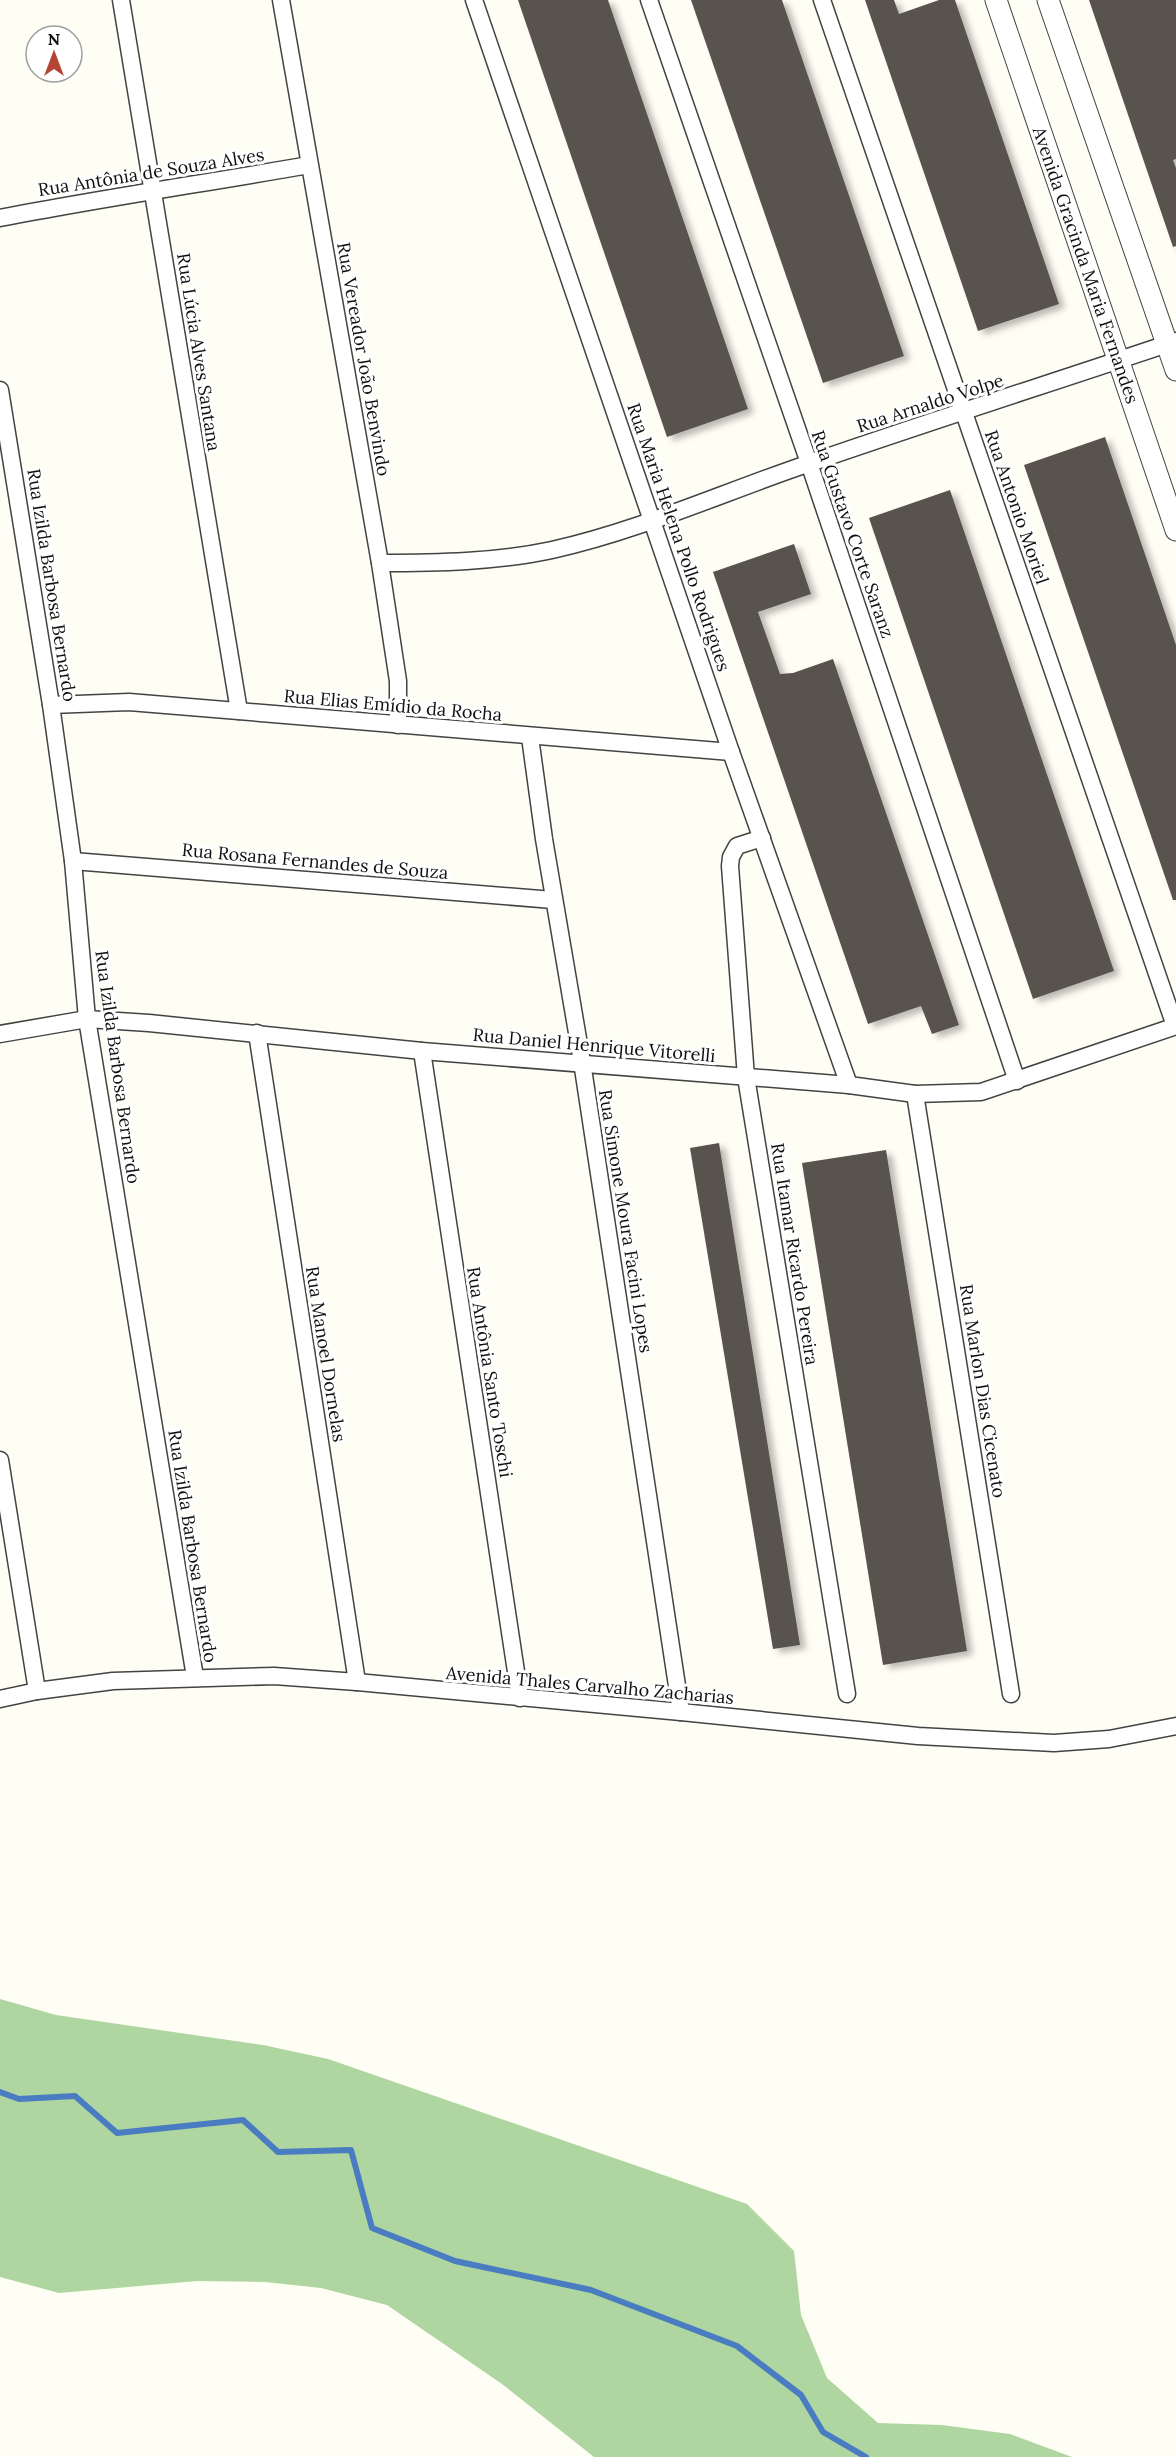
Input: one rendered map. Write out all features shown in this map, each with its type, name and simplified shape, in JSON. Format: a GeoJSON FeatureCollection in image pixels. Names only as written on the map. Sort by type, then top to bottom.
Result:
{"type":"FeatureCollection","features":[{"type":"Feature","properties":{"kind":"street","name":"Rua Lúcia Alves Santana"},"geometry":{"type":"LineString","coordinates":[[121,0],[239,711]]}},
{"type":"Feature","properties":{"kind":"street","name":"Rua Vereador João Benvindo"},"geometry":{"type":"LineString","coordinates":[[281,0],[380,563],[398,681],[398,725]]}},
{"type":"Feature","properties":{"kind":"street","name":"Rua Maria Helena Pollo Rodrigues"},"geometry":{"type":"LineString","coordinates":[[474,0],[731,752],[849,1085]]}},
{"type":"Feature","properties":{"kind":"street","name":"Rua Gustavo Corte Saranz"},"geometry":{"type":"LineString","coordinates":[[649,0],[809,463],[1017,1082]]}},
{"type":"Feature","properties":{"kind":"street","name":"Rua Antonio Moriel"},"geometry":{"type":"LineString","coordinates":[[822,0],[1175,1026]]}},
{"type":"Feature","properties":{"kind":"street","name":"Avenida Gracinda Maria Fernandes"},"geometry":{"type":"LineString","coordinates":[[996,0],[1176,530]]}},
{"type":"Feature","properties":{"kind":"street"},"geometry":{"type":"LineString","coordinates":[[1048,0],[1172,343],[1176,370]]}},
{"type":"Feature","properties":{"kind":"street","name":"Rua Antônia de Souza Alves"},"geometry":{"type":"LineString","coordinates":[[0,218],[114,196],[153,193],[309,165]]}},
{"type":"Feature","properties":{"kind":"street","name":"Rua Arnaldo Volpe"},"geometry":{"type":"LineString","coordinates":[[380,563],[466,561],[550,550],[653,521],[809,463],[1172,343]]}},
{"type":"Feature","properties":{"kind":"street","name":"Rua Izilda Barbosa Bernardo"},"geometry":{"type":"LineString","coordinates":[[0,390],[51,705],[73,861],[87,1019],[195,1677]]}},
{"type":"Feature","properties":{"kind":"street","name":"Rua Elias Emídio da Rocha"},"geometry":{"type":"LineString","coordinates":[[51,705],[129,702],[731,752]]}},
{"type":"Feature","properties":{"kind":"street","name":"Rua Simone Moura Facini Lopes"},"geometry":{"type":"LineString","coordinates":[[530,737],[553,900],[582,1062],[681,1712]]}},
{"type":"Feature","properties":{"kind":"street","name":"Rua Itamar Ricardo Pereira"},"geometry":{"type":"LineString","coordinates":[[762,838],[737,846],[731,857],[730,866],[746,1077],[847,1694]]}},
{"type":"Feature","properties":{"kind":"street","name":"Rua Rosana Fernandes de Souza"},"geometry":{"type":"LineString","coordinates":[[73,861],[553,900]]}},
{"type":"Feature","properties":{"kind":"street","name":"Rua Daniel Henrique Vitorelli"},"geometry":{"type":"LineString","coordinates":[[0,1034],[87,1019],[422,1050],[849,1085],[915,1094],[981,1092],[1017,1082],[1175,1026]]}},
{"type":"Feature","properties":{"kind":"street","name":"Rua Manoel Dornelas"},"geometry":{"type":"LineString","coordinates":[[256,1033],[357,1682]]}},
{"type":"Feature","properties":{"kind":"street","name":"Rua Antônia Santo Toschi"},"geometry":{"type":"LineString","coordinates":[[422,1050],[520,1698]]}},
{"type":"Feature","properties":{"kind":"street","name":"Rua Marlon Dias Cicenato"},"geometry":{"type":"LineString","coordinates":[[915,1094],[1011,1694]]}},
{"type":"Feature","properties":{"kind":"street"},"geometry":{"type":"LineString","coordinates":[[0,1460],[37,1691]]}},
{"type":"Feature","properties":{"kind":"street","name":"Avenida Thales Carvalho Zacharias"},"geometry":{"type":"LineString","coordinates":[[0,1699],[37,1691],[113,1681],[274,1676],[681,1712],[918,1737],[1054,1743],[1109,1739],[1176,1726]]}},
{"type":"Feature","properties":{"kind":"green space"},"geometry":{"type":"Polygon","coordinates":[[[0,1999],[56,2015],[263,2045],[328,2059],[747,2204],[794,2251],[801,2315],[827,2378],[878,2423],[942,2425],[1010,2434],[1072,2457],[594,2457],[502,2384],[387,2305],[321,2288],[265,2282],[197,2281],[59,2293],[0,2277],[0,1999]]]}},
{"type":"Feature","properties":{"kind":"building"},"geometry":{"type":"Polygon","coordinates":[[[518,0],[608,0],[748,409],[667,437],[518,0]]]}},
{"type":"Feature","properties":{"kind":"building"},"geometry":{"type":"Polygon","coordinates":[[[691,0],[782,0],[904,356],[823,383],[691,0]]]}},
{"type":"Feature","properties":{"kind":"building"},"geometry":{"type":"Polygon","coordinates":[[[865,0],[894,0],[899,14],[939,0],[955,0],[1059,304],[978,331],[865,0]]]}},
{"type":"Feature","properties":{"kind":"building"},"geometry":{"type":"Polygon","coordinates":[[[1089,0],[1176,0],[1176,159],[1173,160],[1176,168],[1176,246],[1173,247],[1089,0]]]}},
{"type":"Feature","properties":{"kind":"building"},"geometry":{"type":"Polygon","coordinates":[[[1105,437],[1176,645],[1176,900],[1173,900],[1024,465],[1105,437]]]}},
{"type":"Feature","properties":{"kind":"building"},"geometry":{"type":"Polygon","coordinates":[[[950,490],[1114,971],[1033,999],[869,518],[950,490]]]}},
{"type":"Feature","properties":{"kind":"building"},"geometry":{"type":"Polygon","coordinates":[[[794,544],[811,594],[758,612],[780,674],[793,673],[833,659],[959,1025],[932,1034],[921,1006],[868,1024],[713,572],[794,544]]]}},
{"type":"Feature","properties":{"kind":"building"},"geometry":{"type":"Polygon","coordinates":[[[719,1143],[800,1645],[773,1649],[690,1148],[719,1143]]]}},
{"type":"Feature","properties":{"kind":"building"},"geometry":{"type":"Polygon","coordinates":[[[886,1150],[967,1651],[883,1665],[802,1163],[886,1150]]]}},
{"type":"Feature","properties":{"kind":"waterway"},"geometry":{"type":"LineString","coordinates":[[0,2092],[19,2099],[75,2096],[117,2133],[243,2120],[278,2152],[351,2150],[372,2228],[455,2261],[591,2290],[737,2346],[801,2395],[823,2432],[866,2457]]}}]}
